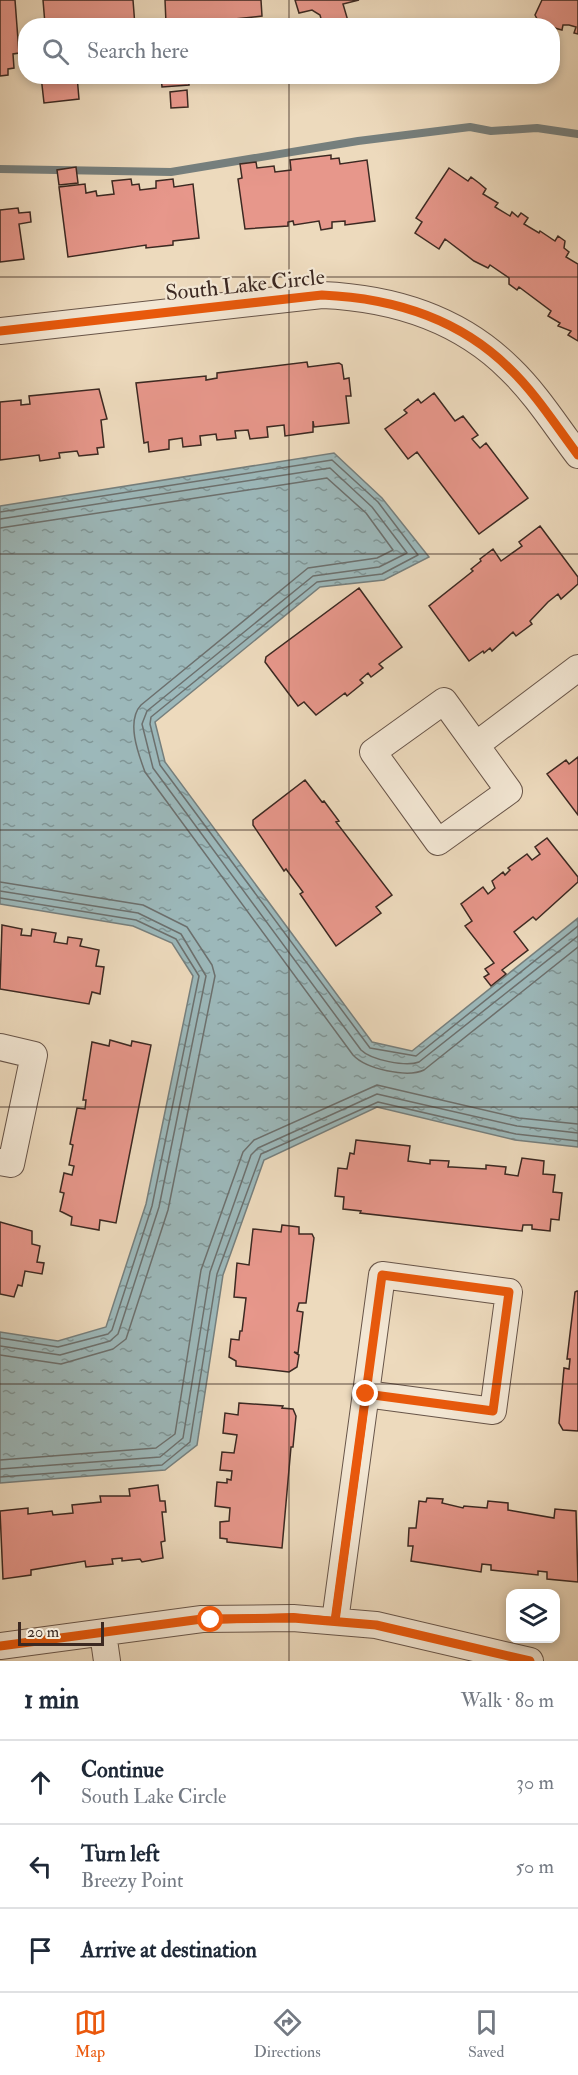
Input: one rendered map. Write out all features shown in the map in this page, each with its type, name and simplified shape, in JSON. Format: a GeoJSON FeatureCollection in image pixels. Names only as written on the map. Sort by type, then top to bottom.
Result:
{"type":"FeatureCollection","features":[{"type":"Feature","properties":{"kind":"street","name":"South Lake Circle"},"geometry":{"type":"LineString","coordinates":[[0,331],[322,295],[360,297],[400,305],[441,321],[477,343],[509,368],[578,455]]}},
{"type":"Feature","properties":{"kind":"street"},"geometry":{"type":"LineString","coordinates":[[476,745],[578,668]]}},
{"type":"Feature","properties":{"kind":"street"},"geometry":{"type":"LineString","coordinates":[[444,701],[476,745],[509,791],[438,842],[373,752],[444,701]]}},
{"type":"Feature","properties":{"kind":"street"},"geometry":{"type":"LineString","coordinates":[[0,1047],[34,1055],[11,1164],[0,1162]]}},
{"type":"Feature","properties":{"kind":"street"},"geometry":{"type":"LineString","coordinates":[[335,1621],[382,1275],[508,1292],[493,1411],[366,1394]]}},
{"type":"Feature","properties":{"kind":"street"},"geometry":{"type":"LineString","coordinates":[[0,1646],[202,1619],[293,1617],[335,1621],[436,1637],[512,1659],[530,1661]]}},
{"type":"Feature","properties":{"kind":"street"},"geometry":{"type":"LineString","coordinates":[[103,1633],[107,1661]]}},
{"type":"Feature","properties":{"kind":"water"},"geometry":{"type":"Polygon","coordinates":[[[334,453],[382,498],[429,557],[384,580],[320,587],[155,722],[165,762],[372,1042],[412,1051],[578,918],[578,1147],[515,1140],[377,1107],[264,1160],[223,1275],[197,1445],[165,1470],[0,1483],[0,1332],[58,1341],[106,1327],[146,1204],[193,976],[172,943],[133,926],[0,904],[0,506],[334,453]]]}},
{"type":"Feature","properties":{"kind":"building"},"geometry":{"type":"Polygon","coordinates":[[[0,0],[15,0],[18,53],[13,54],[14,68],[8,69],[8,75],[0,76],[0,0]]]}},
{"type":"Feature","properties":{"kind":"building"},"geometry":{"type":"Polygon","coordinates":[[[43,0],[133,0],[134,18],[44,18],[43,0]]]}},
{"type":"Feature","properties":{"kind":"building"},"geometry":{"type":"Polygon","coordinates":[[[165,0],[261,0],[262,16],[166,18],[165,0]]]}},
{"type":"Feature","properties":{"kind":"building"},"geometry":{"type":"Polygon","coordinates":[[[295,0],[359,0],[343,4],[347,18],[321,18],[312,10],[299,13],[295,0]]]}},
{"type":"Feature","properties":{"kind":"building"},"geometry":{"type":"Polygon","coordinates":[[[542,0],[578,0],[578,34],[574,33],[576,27],[569,25],[563,25],[562,30],[560,29],[560,18],[537,18],[535,15],[542,0]]]}},
{"type":"Feature","properties":{"kind":"building"},"geometry":{"type":"Polygon","coordinates":[[[42,84],[78,84],[79,99],[44,103],[42,84]]]}},
{"type":"Feature","properties":{"kind":"building"},"geometry":{"type":"Polygon","coordinates":[[[162,84],[189,84],[189,85],[162,87],[162,84]]]}},
{"type":"Feature","properties":{"kind":"building"},"geometry":{"type":"Polygon","coordinates":[[[187,90],[188,107],[171,108],[170,92],[187,90]]]}},
{"type":"Feature","properties":{"kind":"building"},"geometry":{"type":"Polygon","coordinates":[[[331,155],[331,159],[339,158],[340,164],[367,160],[375,221],[345,225],[345,221],[332,222],[332,228],[321,230],[319,221],[294,225],[293,221],[288,222],[288,226],[245,229],[238,179],[242,178],[240,164],[256,162],[257,168],[274,166],[275,172],[291,170],[290,160],[331,155]]]}},
{"type":"Feature","properties":{"kind":"building"},"geometry":{"type":"Polygon","coordinates":[[[76,167],[78,183],[59,185],[57,170],[76,167]]]}},
{"type":"Feature","properties":{"kind":"building"},"geometry":{"type":"Polygon","coordinates":[[[449,168],[468,181],[471,177],[479,183],[486,189],[483,194],[498,203],[495,207],[510,216],[512,212],[518,217],[521,213],[528,218],[524,224],[555,241],[558,236],[565,241],[564,248],[569,252],[566,257],[578,264],[578,341],[568,335],[571,331],[558,326],[560,323],[548,316],[551,311],[519,287],[517,290],[509,284],[509,278],[490,265],[488,268],[474,261],[445,239],[439,249],[415,233],[422,222],[416,218],[449,168]]]}},
{"type":"Feature","properties":{"kind":"building"},"geometry":{"type":"Polygon","coordinates":[[[131,179],[132,185],[139,184],[140,190],[156,188],[156,181],[173,179],[174,187],[193,184],[199,238],[173,241],[173,245],[146,248],[146,245],[68,257],[59,187],[85,184],[86,193],[96,191],[97,196],[114,194],[112,181],[131,179]]]}},
{"type":"Feature","properties":{"kind":"building"},"geometry":{"type":"Polygon","coordinates":[[[18,208],[19,213],[30,212],[31,222],[19,224],[24,259],[0,262],[0,210],[18,208]]]}},
{"type":"Feature","properties":{"kind":"building"},"geometry":{"type":"Polygon","coordinates":[[[307,362],[308,367],[339,363],[342,365],[344,379],[349,378],[351,396],[346,396],[349,423],[314,427],[313,421],[313,432],[285,436],[284,425],[267,427],[268,437],[250,439],[248,430],[235,431],[236,438],[217,440],[216,434],[200,436],[201,445],[183,447],[182,438],[169,440],[169,449],[149,452],[148,442],[144,443],[136,383],[206,376],[206,380],[217,378],[217,373],[307,362]]]}},
{"type":"Feature","properties":{"kind":"building"},"geometry":{"type":"Polygon","coordinates":[[[99,389],[107,419],[101,420],[104,447],[97,448],[98,454],[79,456],[77,451],[59,453],[60,458],[40,461],[39,455],[0,460],[0,402],[21,400],[21,405],[30,404],[29,396],[99,389]]]}},
{"type":"Feature","properties":{"kind":"building"},"geometry":{"type":"Polygon","coordinates":[[[434,393],[455,421],[463,416],[478,435],[472,439],[480,448],[486,443],[528,498],[479,534],[417,452],[408,459],[385,429],[407,413],[404,410],[418,399],[421,403],[434,393]]]}},
{"type":"Feature","properties":{"kind":"building"},"geometry":{"type":"Polygon","coordinates":[[[540,526],[578,577],[578,584],[561,599],[558,594],[548,602],[530,621],[532,624],[516,636],[513,632],[492,651],[490,648],[484,653],[483,651],[469,661],[429,606],[473,571],[471,569],[481,561],[480,559],[493,549],[501,561],[522,546],[519,542],[540,526]]]}},
{"type":"Feature","properties":{"kind":"building"},"geometry":{"type":"Polygon","coordinates":[[[359,588],[402,647],[379,664],[383,668],[371,677],[368,673],[360,680],[363,683],[347,696],[345,693],[316,715],[304,702],[298,706],[265,662],[266,657],[359,588]]]}},
{"type":"Feature","properties":{"kind":"building"},"geometry":{"type":"Polygon","coordinates":[[[578,757],[578,815],[547,774],[566,760],[569,764],[578,757]]]}},
{"type":"Feature","properties":{"kind":"building"},"geometry":{"type":"Polygon","coordinates":[[[305,780],[322,802],[324,801],[339,821],[336,822],[392,895],[376,907],[381,913],[336,946],[300,894],[303,892],[286,869],[284,871],[253,825],[253,820],[305,780]]]}},
{"type":"Feature","properties":{"kind":"building"},"geometry":{"type":"Polygon","coordinates":[[[547,838],[578,877],[578,882],[536,920],[533,917],[514,932],[528,950],[502,970],[506,974],[491,986],[484,977],[489,974],[485,969],[494,963],[465,926],[472,921],[461,904],[483,887],[488,894],[495,888],[492,881],[503,872],[505,875],[510,870],[508,868],[527,854],[532,860],[540,854],[535,847],[547,838]]]}},
{"type":"Feature","properties":{"kind":"building"},"geometry":{"type":"Polygon","coordinates":[[[2,925],[22,929],[21,935],[31,936],[32,929],[56,933],[54,942],[67,944],[68,937],[82,939],[80,946],[99,950],[96,966],[104,967],[100,994],[92,992],[89,1004],[0,989],[2,925]]]}},
{"type":"Feature","properties":{"kind":"building"},"geometry":{"type":"Polygon","coordinates":[[[110,1040],[131,1046],[132,1041],[151,1045],[116,1223],[100,1220],[99,1230],[71,1225],[72,1217],[60,1211],[64,1193],[60,1192],[64,1173],[72,1175],[74,1166],[69,1165],[73,1145],[70,1144],[77,1108],[85,1109],[86,1100],[83,1100],[92,1042],[109,1046],[110,1040]]]}},
{"type":"Feature","properties":{"kind":"building"},"geometry":{"type":"Polygon","coordinates":[[[356,1140],[410,1146],[408,1161],[430,1164],[430,1160],[449,1161],[448,1167],[486,1169],[486,1165],[506,1167],[505,1174],[518,1176],[522,1158],[544,1161],[543,1174],[555,1175],[553,1192],[562,1193],[559,1220],[551,1219],[550,1231],[532,1229],[532,1225],[523,1225],[522,1231],[360,1213],[361,1211],[343,1209],[344,1197],[335,1196],[338,1168],[347,1169],[350,1153],[354,1154],[356,1140]]]}},
{"type":"Feature","properties":{"kind":"building"},"geometry":{"type":"Polygon","coordinates":[[[0,1222],[32,1231],[32,1244],[40,1246],[37,1262],[44,1263],[42,1274],[25,1271],[22,1286],[18,1285],[14,1297],[0,1294],[0,1222]]]}},
{"type":"Feature","properties":{"kind":"building"},"geometry":{"type":"Polygon","coordinates":[[[282,1225],[299,1227],[299,1234],[312,1234],[314,1238],[306,1303],[299,1303],[297,1311],[303,1312],[298,1353],[294,1352],[299,1355],[297,1367],[289,1372],[236,1366],[236,1361],[229,1357],[231,1339],[239,1340],[246,1298],[234,1297],[237,1263],[249,1265],[253,1229],[281,1232],[282,1225]]]}},
{"type":"Feature","properties":{"kind":"building"},"geometry":{"type":"Polygon","coordinates":[[[578,1291],[578,1431],[563,1430],[559,1423],[564,1368],[569,1369],[570,1359],[567,1359],[575,1292],[578,1291]]]}},
{"type":"Feature","properties":{"kind":"building"},"geometry":{"type":"Polygon","coordinates":[[[239,1403],[283,1406],[282,1408],[293,1409],[296,1416],[282,1548],[227,1542],[227,1539],[220,1538],[220,1522],[229,1521],[230,1508],[215,1506],[217,1482],[227,1483],[227,1479],[231,1480],[232,1471],[220,1470],[222,1452],[234,1453],[237,1435],[223,1433],[225,1413],[238,1415],[239,1403]]]}},
{"type":"Feature","properties":{"kind":"building"},"geometry":{"type":"Polygon","coordinates":[[[158,1485],[160,1501],[165,1501],[166,1512],[162,1512],[165,1541],[161,1542],[163,1558],[142,1562],[140,1559],[122,1561],[122,1558],[112,1559],[113,1564],[86,1567],[85,1561],[31,1570],[31,1575],[3,1579],[0,1511],[28,1508],[28,1514],[52,1511],[53,1515],[73,1513],[72,1505],[101,1502],[100,1496],[130,1496],[129,1489],[158,1485]]]}},
{"type":"Feature","properties":{"kind":"building"},"geometry":{"type":"Polygon","coordinates":[[[427,1498],[443,1499],[442,1503],[463,1508],[464,1506],[487,1508],[488,1501],[508,1503],[508,1510],[554,1518],[555,1509],[576,1511],[578,1582],[547,1579],[547,1572],[538,1571],[538,1575],[491,1570],[491,1565],[482,1564],[481,1572],[411,1561],[413,1546],[408,1546],[409,1528],[416,1528],[419,1501],[426,1502],[427,1498]]]}},
{"type":"Feature","properties":{"kind":"waterway"},"geometry":{"type":"LineString","coordinates":[[0,169],[171,172],[358,141],[470,127],[491,131],[537,128],[578,134]]}},
{"type":"Feature","properties":{"kind":"cycle path"},"geometry":{"type":"LineString","coordinates":[[0,331],[322,295],[398,306],[446,324],[469,336],[490,351],[510,369],[546,410],[578,455]]}},
{"type":"Feature","properties":{"kind":"cycle path"},"geometry":{"type":"LineString","coordinates":[[335,1621],[382,1275],[509,1292],[493,1411],[366,1394]]}},
{"type":"Feature","properties":{"kind":"cycle path"},"geometry":{"type":"LineString","coordinates":[[0,1646],[202,1619],[293,1618],[376,1625],[530,1661]]}},
{"type":"Feature","properties":{"kind":"route"},"geometry":{"type":"LineString","coordinates":[[211,1620],[293,1617],[335,1621],[366,1394]]}}]}
